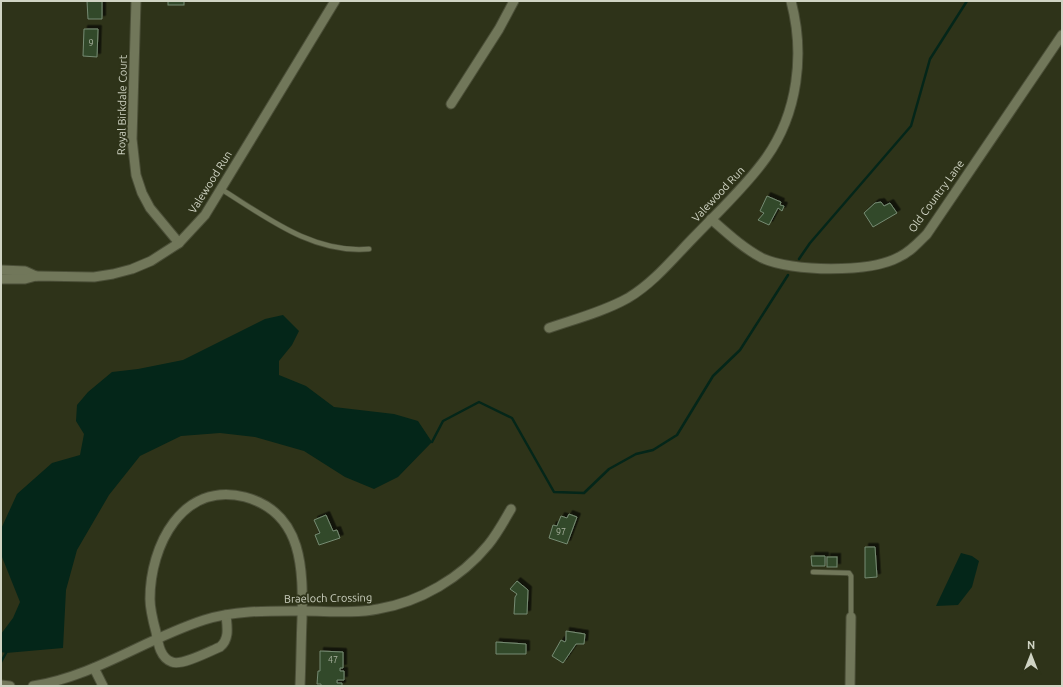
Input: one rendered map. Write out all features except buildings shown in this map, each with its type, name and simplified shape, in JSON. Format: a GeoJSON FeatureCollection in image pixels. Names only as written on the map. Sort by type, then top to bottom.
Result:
{"type":"FeatureCollection","features":[{"type":"Feature","properties":{"kind":"street","name":"Royal Birkdale Court"},"geometry":{"type":"LineString","coordinates":[[136,1],[132,139],[136,175],[142,193],[150,208],[179,243]]}},
{"type":"Feature","properties":{"kind":"street","name":"Valewood Run"},"geometry":{"type":"LineString","coordinates":[[1,279],[25,279],[36,276],[70,277],[113,274],[151,261],[179,243],[205,215],[336,1]]}},
{"type":"Feature","properties":{"kind":"street"},"geometry":{"type":"LineString","coordinates":[[451,104],[499,29],[514,1]]}},
{"type":"Feature","properties":{"kind":"street","name":"Valewood Run"},"geometry":{"type":"LineString","coordinates":[[548,328],[615,305],[642,288],[754,174],[767,157],[776,142],[790,108],[796,82],[798,56],[797,36],[791,1]]}},
{"type":"Feature","properties":{"kind":"street","name":"Old Country Lane"},"geometry":{"type":"LineString","coordinates":[[711,219],[751,252],[775,263],[788,266],[875,266],[899,258],[927,234],[1062,35]]}},
{"type":"Feature","properties":{"kind":"street","name":"Valewood Run"},"geometry":{"type":"LineString","coordinates":[[1,270],[25,271],[36,276]]}},
{"type":"Feature","properties":{"kind":"street"},"geometry":{"type":"LineString","coordinates":[[226,615],[227,634],[224,644],[181,663],[172,662],[165,658],[157,640],[151,610],[150,595],[154,568],[162,542],[172,524],[186,508],[199,500],[213,497],[239,495],[252,499],[275,513],[293,534],[300,558],[302,611],[300,686]]}},
{"type":"Feature","properties":{"kind":"street","name":"Braeloch Crossing"},"geometry":{"type":"LineString","coordinates":[[33,686],[66,680],[204,620],[226,615],[264,611],[346,612],[378,609],[414,598],[439,586],[472,562],[488,544],[511,509]]}},
{"type":"Feature","properties":{"kind":"street"},"geometry":{"type":"LineString","coordinates":[[850,686],[851,617]]}},
{"type":"Feature","properties":{"kind":"street"},"geometry":{"type":"LineString","coordinates":[[94,668],[103,686]]}},
{"type":"Feature","properties":{"kind":"street"},"geometry":{"type":"LineString","coordinates":[[1,685],[10,686]]}},
{"type":"Feature","properties":{"kind":"lane"},"geometry":{"type":"LineString","coordinates":[[221,189],[305,239],[346,248],[369,249]]}},
{"type":"Feature","properties":{"kind":"lane"},"geometry":{"type":"LineString","coordinates":[[813,572],[849,572],[851,576],[851,617]]}},
{"type":"Feature","properties":{"kind":"shaded area"},"geometry":{"type":"Polygon","coordinates":[[[283,315],[299,331],[292,345],[279,361],[279,375],[306,386],[334,407],[394,414],[418,421],[432,442],[398,477],[374,489],[345,477],[304,451],[255,437],[220,433],[181,436],[140,456],[109,495],[77,550],[66,590],[63,648],[6,653],[1,652],[1,634],[13,618],[20,602],[2,557],[1,529],[17,494],[52,463],[80,455],[84,434],[76,421],[77,405],[88,392],[112,372],[138,369],[183,360],[265,319],[283,315]]]}},
{"type":"Feature","properties":{"kind":"shaded area"},"geometry":{"type":"Polygon","coordinates":[[[961,553],[972,556],[979,561],[972,587],[958,605],[936,606],[961,553]]]}},
{"type":"Feature","properties":{"kind":"waterway"},"geometry":{"type":"LineString","coordinates":[[799,259],[810,243],[911,126],[930,59],[967,1]]}},
{"type":"Feature","properties":{"kind":"waterway"},"geometry":{"type":"LineString","coordinates":[[432,442],[443,421],[479,402],[512,418],[554,492],[584,493],[609,469],[636,454],[653,450],[677,435],[713,376],[740,350],[788,275]]}},
{"type":"Feature","properties":{"kind":"waterway"},"geometry":{"type":"LineString","coordinates":[[1,662],[6,653]]}}]}
